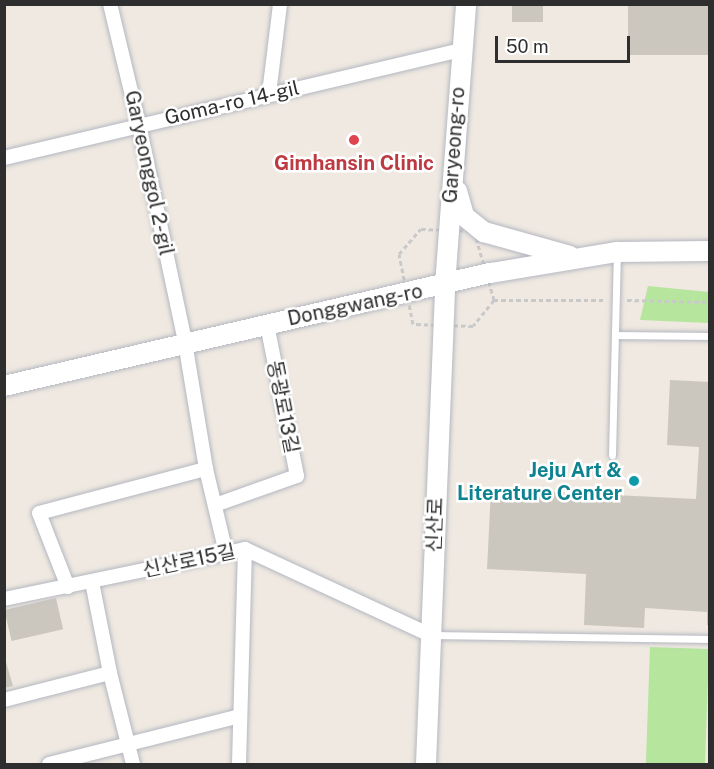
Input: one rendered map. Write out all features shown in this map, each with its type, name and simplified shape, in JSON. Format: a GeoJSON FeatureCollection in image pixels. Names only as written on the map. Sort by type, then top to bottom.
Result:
{"type":"FeatureCollection","features":[{"type":"Feature","properties":{"kind":"main road","name":"Garyeong-ro"},"geometry":{"type":"LineString","coordinates":[[445,285],[465,4]]}},
{"type":"Feature","properties":{"kind":"main road"},"geometry":{"type":"LineString","coordinates":[[453,164],[460,206],[464,216],[474,225],[497,238],[579,258]]}},
{"type":"Feature","properties":{"kind":"main road","name":"Donggwang-ro"},"geometry":{"type":"LineString","coordinates":[[4,386],[185,342],[491,273],[617,252],[710,251]]}},
{"type":"Feature","properties":{"kind":"main road","name":"신산로"},"geometry":{"type":"LineString","coordinates":[[426,765],[445,285]]}},
{"type":"Feature","properties":{"kind":"street","name":"Garyeonggol 2-gil"},"geometry":{"type":"LineString","coordinates":[[110,4],[139,124],[185,342]]}},
{"type":"Feature","properties":{"kind":"street"},"geometry":{"type":"LineString","coordinates":[[269,94],[280,4]]}},
{"type":"Feature","properties":{"kind":"street","name":"Goma-ro 14-gil"},"geometry":{"type":"LineString","coordinates":[[4,158],[139,124],[460,50]]}},
{"type":"Feature","properties":{"kind":"street","name":"동광로13길"},"geometry":{"type":"LineString","coordinates":[[215,505],[297,476],[267,324]]}},
{"type":"Feature","properties":{"kind":"street"},"geometry":{"type":"LineString","coordinates":[[185,342],[206,469],[226,553]]}},
{"type":"Feature","properties":{"kind":"street"},"geometry":{"type":"LineString","coordinates":[[69,587],[39,513],[206,469]]}},
{"type":"Feature","properties":{"kind":"street"},"geometry":{"type":"LineString","coordinates":[[239,765],[244,549]]}},
{"type":"Feature","properties":{"kind":"street","name":"신산로15길"},"geometry":{"type":"LineString","coordinates":[[4,599],[244,549],[430,635]]}},
{"type":"Feature","properties":{"kind":"street"},"geometry":{"type":"LineString","coordinates":[[92,582],[110,673],[133,765]]}},
{"type":"Feature","properties":{"kind":"street"},"geometry":{"type":"LineString","coordinates":[[4,700],[110,673]]}},
{"type":"Feature","properties":{"kind":"street"},"geometry":{"type":"LineString","coordinates":[[49,765],[240,716]]}},
{"type":"Feature","properties":{"kind":"lane"},"geometry":{"type":"LineString","coordinates":[[612,455],[617,252]]}},
{"type":"Feature","properties":{"kind":"lane"},"geometry":{"type":"LineString","coordinates":[[615,335],[710,336]]}},
{"type":"Feature","properties":{"kind":"lane"},"geometry":{"type":"LineString","coordinates":[[430,635],[710,639]]}},
{"type":"Feature","properties":{"kind":"green space"},"geometry":{"type":"Polygon","coordinates":[[[648,286],[709,292],[709,323],[640,320],[648,286]]]}},
{"type":"Feature","properties":{"kind":"green space"},"geometry":{"type":"Polygon","coordinates":[[[650,647],[709,649],[705,764],[646,764],[650,647]]]}},
{"type":"Feature","properties":{"kind":"building"},"geometry":{"type":"Polygon","coordinates":[[[512,4],[543,4],[543,22],[512,22],[512,4]]]}},
{"type":"Feature","properties":{"kind":"building"},"geometry":{"type":"Polygon","coordinates":[[[628,4],[710,4],[710,55],[628,55],[628,4]]]}},
{"type":"Feature","properties":{"kind":"building"},"geometry":{"type":"Polygon","coordinates":[[[670,380],[710,382],[710,626],[707,625],[707,612],[645,608],[644,628],[584,625],[586,574],[487,569],[491,489],[696,499],[699,447],[667,445],[670,380]]]}},
{"type":"Feature","properties":{"kind":"building"},"geometry":{"type":"Polygon","coordinates":[[[56,598],[63,629],[12,641],[4,610],[56,598]]]}},
{"type":"Feature","properties":{"kind":"building"},"geometry":{"type":"Polygon","coordinates":[[[4,655],[13,686],[4,688],[4,655]]]}},
{"type":"Feature","properties":{"kind":"place","name":"Gimhansin Clinic"},"geometry":{"type":"Point","coordinates":[354,140]}},
{"type":"Feature","properties":{"kind":"place","name":"Jeju Art & Literature Center"},"geometry":{"type":"Point","coordinates":[634,481]}}]}
